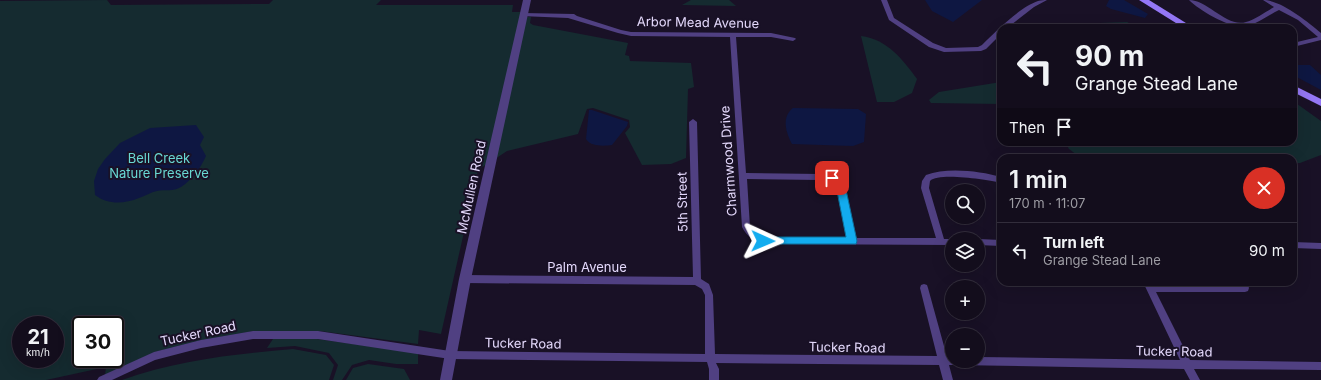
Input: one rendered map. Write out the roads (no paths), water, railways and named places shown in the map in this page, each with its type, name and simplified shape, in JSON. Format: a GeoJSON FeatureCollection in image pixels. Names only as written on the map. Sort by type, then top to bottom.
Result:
{"type":"FeatureCollection","features":[{"type":"Feature","properties":{"kind":"main road"},"geometry":{"type":"LineString","coordinates":[[1143,0],[1183,24]]}},
{"type":"Feature","properties":{"kind":"main road"},"geometry":{"type":"LineString","coordinates":[[1297,90],[1321,103]]}},
{"type":"Feature","properties":{"kind":"street","name":"McMullen Road"},"geometry":{"type":"LineString","coordinates":[[446,380],[465,279],[527,0]]}},
{"type":"Feature","properties":{"kind":"street"},"geometry":{"type":"LineString","coordinates":[[884,0],[891,19],[936,48],[946,50],[979,49],[984,47],[997,34]]}},
{"type":"Feature","properties":{"kind":"street"},"geometry":{"type":"LineString","coordinates":[[1009,24],[1032,6],[1044,0]]}},
{"type":"Feature","properties":{"kind":"street"},"geometry":{"type":"LineString","coordinates":[[1192,0],[1232,23],[1237,24]]}},
{"type":"Feature","properties":{"kind":"street"},"geometry":{"type":"LineString","coordinates":[[1266,0],[1300,19],[1321,37]]}},
{"type":"Feature","properties":{"kind":"street"},"geometry":{"type":"LineString","coordinates":[[1247,24],[1279,7]]}},
{"type":"Feature","properties":{"kind":"street","name":"Arbor Mead Avenue"},"geometry":{"type":"LineString","coordinates":[[523,15],[569,16],[586,24],[631,34],[771,35],[793,40]]}},
{"type":"Feature","properties":{"kind":"street","name":"Charmwood Drive"},"geometry":{"type":"LineString","coordinates":[[733,35],[746,227],[751,236],[757,240],[774,241],[945,242]]}},
{"type":"Feature","properties":{"kind":"street"},"geometry":{"type":"LineString","coordinates":[[1297,44],[1321,37]]}},
{"type":"Feature","properties":{"kind":"street","name":"5th Street"},"geometry":{"type":"LineString","coordinates":[[693,122],[697,281]]}},
{"type":"Feature","properties":{"kind":"street"},"geometry":{"type":"LineString","coordinates":[[941,242],[925,188],[927,178],[936,175],[984,175],[997,179]]}},
{"type":"Feature","properties":{"kind":"street"},"geometry":{"type":"LineString","coordinates":[[742,176],[820,177],[838,181],[842,190],[852,241]]}},
{"type":"Feature","properties":{"kind":"street"},"geometry":{"type":"LineString","coordinates":[[985,242],[997,243]]}},
{"type":"Feature","properties":{"kind":"street"},"geometry":{"type":"LineString","coordinates":[[1297,246],[1321,246]]}},
{"type":"Feature","properties":{"kind":"street","name":"Palm Avenue"},"geometry":{"type":"LineString","coordinates":[[465,279],[697,281],[706,286],[710,295],[710,358]]}},
{"type":"Feature","properties":{"kind":"street"},"geometry":{"type":"LineString","coordinates":[[1148,286],[1195,380]]}},
{"type":"Feature","properties":{"kind":"street"},"geometry":{"type":"LineString","coordinates":[[1180,286],[1245,288]]}},
{"type":"Feature","properties":{"kind":"street"},"geometry":{"type":"LineString","coordinates":[[924,288],[945,347]]}},
{"type":"Feature","properties":{"kind":"street","name":"Tucker Road"},"geometry":{"type":"LineString","coordinates":[[102,380],[154,356],[201,344],[253,335],[318,335],[413,348],[450,355],[945,361]]}},
{"type":"Feature","properties":{"kind":"street"},"geometry":{"type":"LineString","coordinates":[[710,358],[714,369],[714,380]]}},
{"type":"Feature","properties":{"kind":"street","name":"Tucker Road"},"geometry":{"type":"LineString","coordinates":[[985,361],[1321,366]]}},
{"type":"Feature","properties":{"kind":"street"},"geometry":{"type":"LineString","coordinates":[[948,380],[949,368]]}},
{"type":"Feature","properties":{"kind":"park label","name":"Bell Creek Nature Preserve"},"geometry":{"type":"Point","coordinates":[159,166]}}]}
